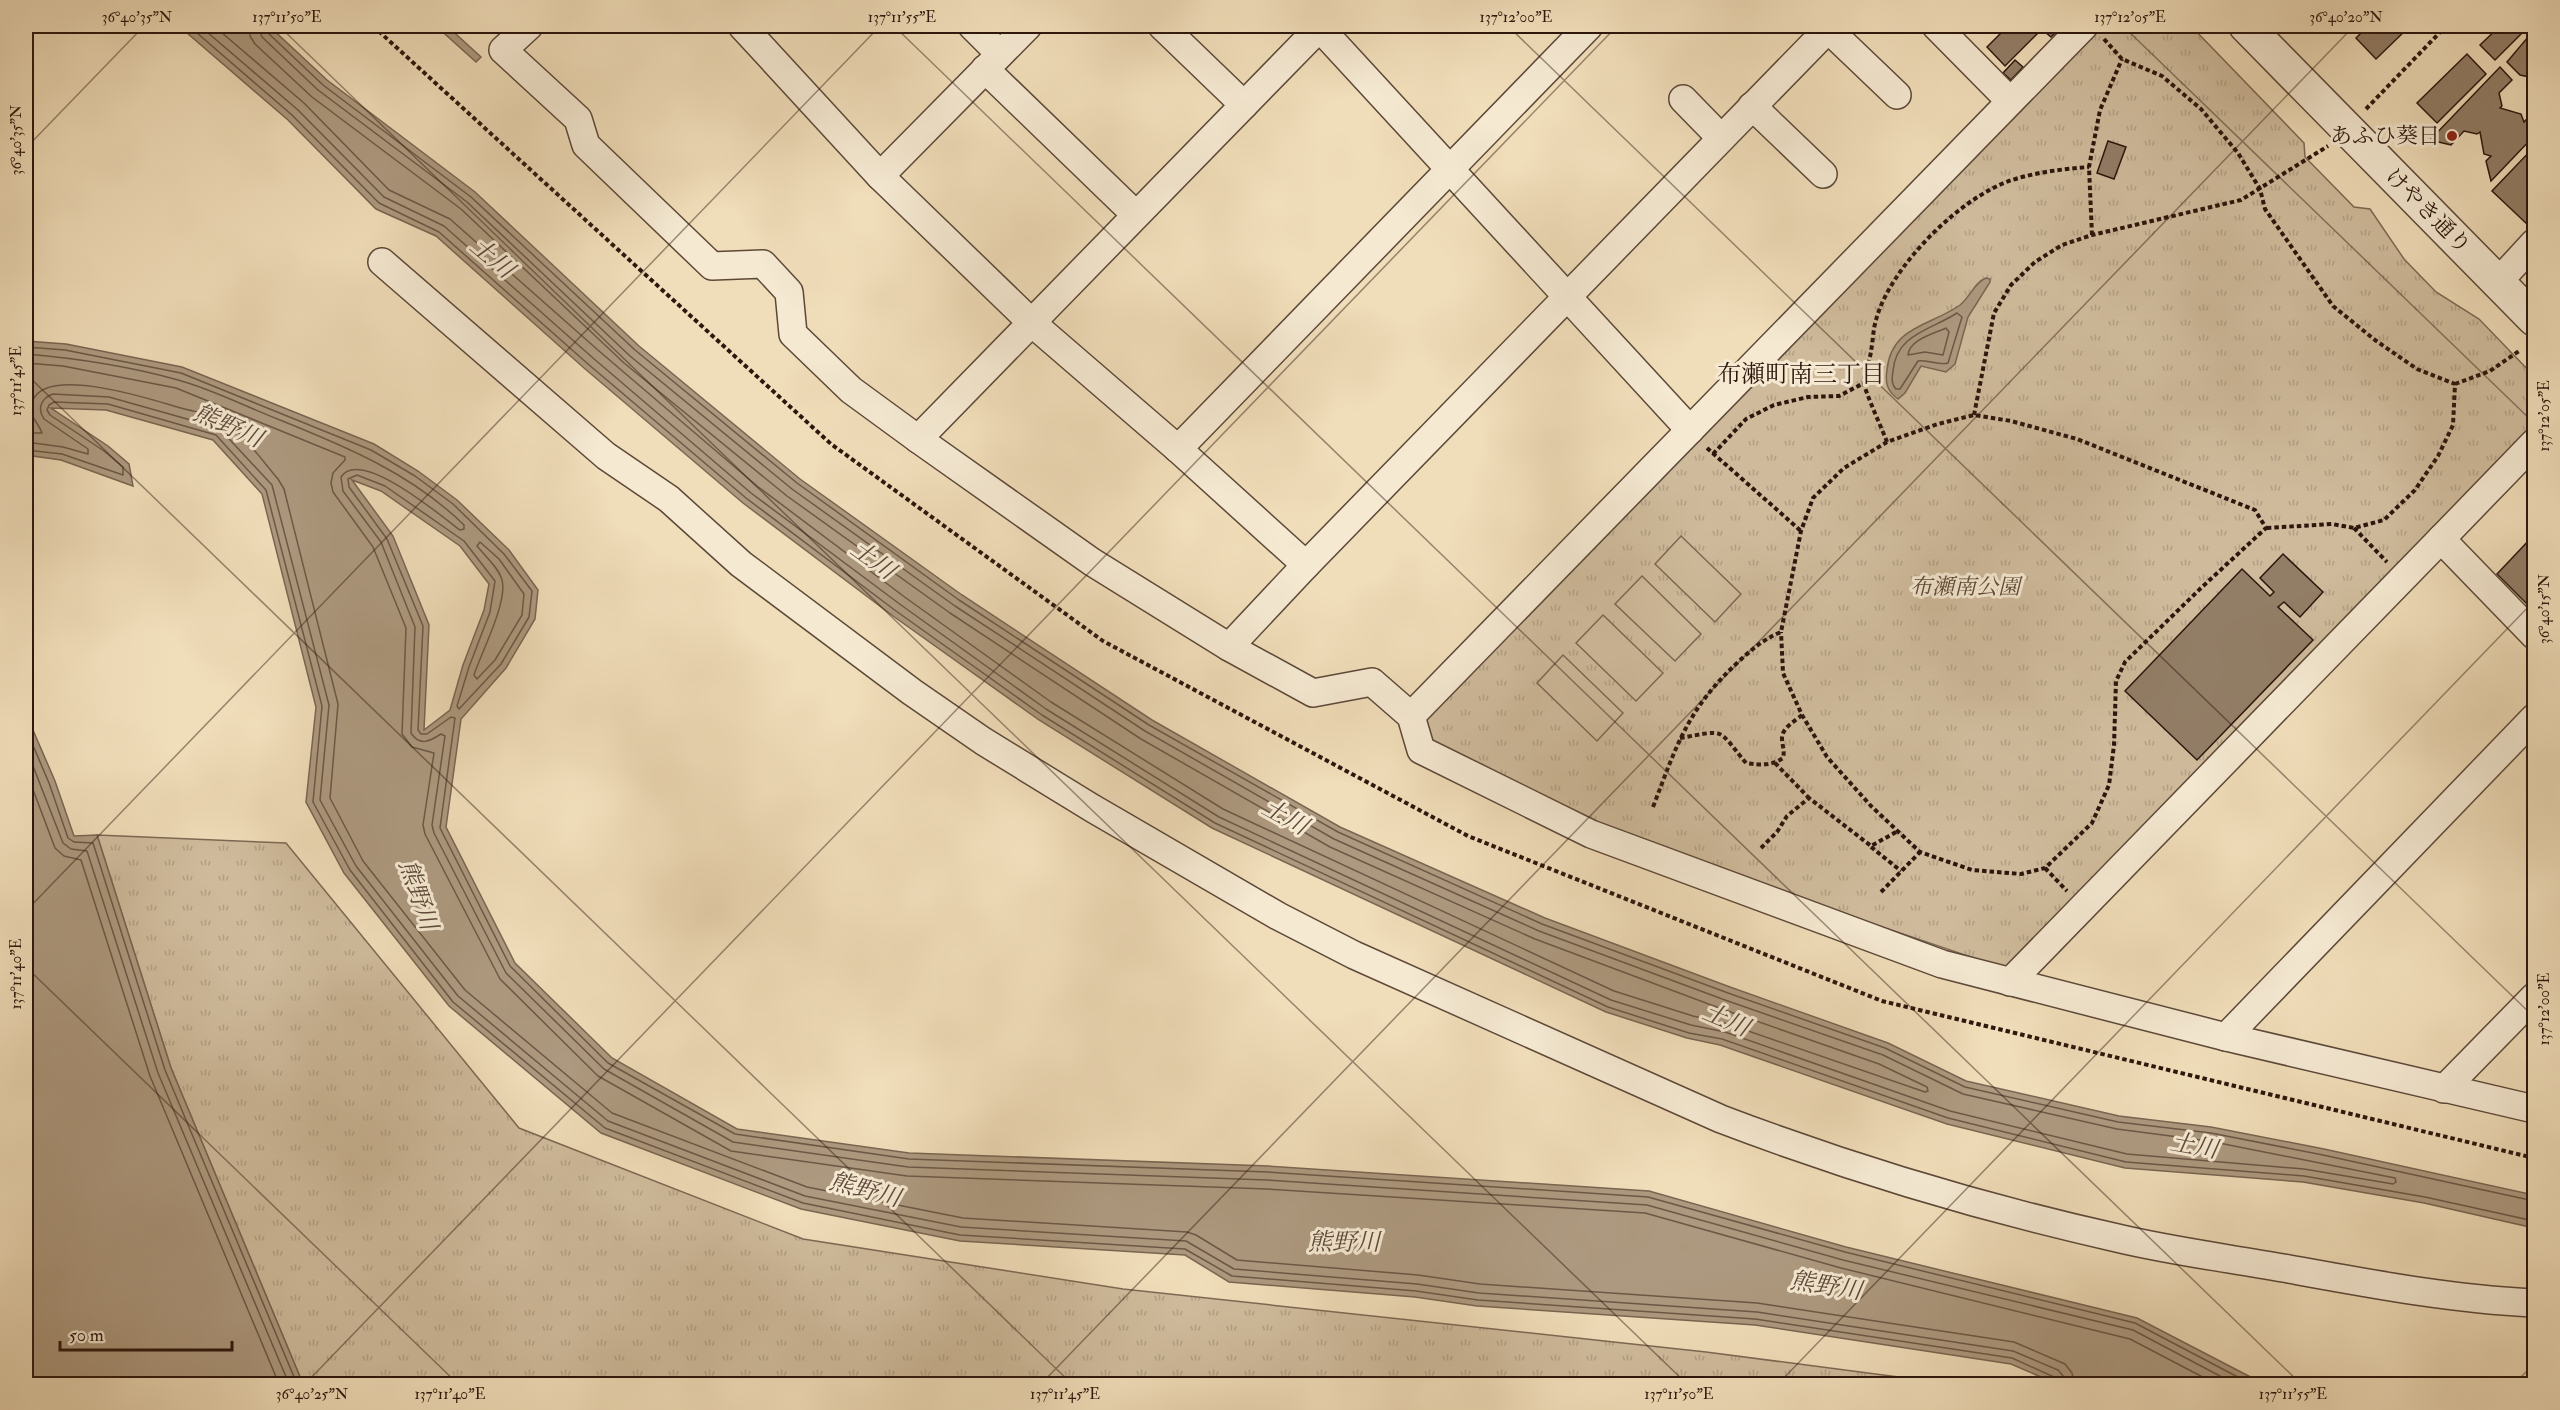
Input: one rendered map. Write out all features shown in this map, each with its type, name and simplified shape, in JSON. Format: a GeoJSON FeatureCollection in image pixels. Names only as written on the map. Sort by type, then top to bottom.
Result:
{"type":"FeatureCollection","features":[{"type":"Feature","properties":{"kind":"street"},"geometry":{"type":"LineString","coordinates":[[529,26],[503,50],[578,119],[586,145],[712,266],[763,264],[789,292],[793,334],[851,390],[1092,562],[1229,647],[1313,693],[1372,682],[1411,717],[1421,750],[1565,814],[1591,834],[1717,872],[1870,929],[1942,964],[2226,1037],[2535,1109]]}},
{"type":"Feature","properties":{"kind":"street"},"geometry":{"type":"LineString","coordinates":[[972,26],[992,62],[1136,215]]}},
{"type":"Feature","properties":{"kind":"street"},"geometry":{"type":"LineString","coordinates":[[880,176],[1028,26]]}},
{"type":"Feature","properties":{"kind":"street"},"geometry":{"type":"LineString","coordinates":[[1162,26],[1244,105]]}},
{"type":"Feature","properties":{"kind":"street"},"geometry":{"type":"LineString","coordinates":[[918,439],[1319,26],[1690,430]]}},
{"type":"Feature","properties":{"kind":"street"},"geometry":{"type":"LineString","coordinates":[[1178,449],[1589,26]]}},
{"type":"Feature","properties":{"kind":"street"},"geometry":{"type":"LineString","coordinates":[[1936,26],[2010,101]]}},
{"type":"Feature","properties":{"kind":"street","name":"けやき通り"},"geometry":{"type":"LineString","coordinates":[[2246,26],[2535,319]]}},
{"type":"Feature","properties":{"kind":"street"},"geometry":{"type":"LineString","coordinates":[[1229,647],[1830,27],[1897,95]]}},
{"type":"Feature","properties":{"kind":"street"},"geometry":{"type":"LineString","coordinates":[[749,28],[880,176],[1032,323],[1178,449],[1306,565]]}},
{"type":"Feature","properties":{"kind":"street"},"geometry":{"type":"LineString","coordinates":[[1411,717],[2010,101],[2091,30]]}},
{"type":"Feature","properties":{"kind":"street"},"geometry":{"type":"LineString","coordinates":[[1683,99],[1721,138]]}},
{"type":"Feature","properties":{"kind":"street"},"geometry":{"type":"LineString","coordinates":[[1752,106],[1823,174]]}},
{"type":"Feature","properties":{"kind":"street"},"geometry":{"type":"LineString","coordinates":[[2498,282],[2535,243]]}},
{"type":"Feature","properties":{"kind":"street"},"geometry":{"type":"LineString","coordinates":[[382,262],[606,456],[669,499],[741,564],[912,692],[982,741],[1092,808],[1278,916],[1354,954],[1721,1119],[1784,1143],[1908,1183],[2119,1239],[2418,1292],[2535,1303]]}},
{"type":"Feature","properties":{"kind":"street"},"geometry":{"type":"LineString","coordinates":[[2010,982],[2405,569],[2441,540],[2535,443]]}},
{"type":"Feature","properties":{"kind":"street"},"geometry":{"type":"LineString","coordinates":[[2441,540],[2535,635]]}},
{"type":"Feature","properties":{"kind":"street"},"geometry":{"type":"LineString","coordinates":[[2226,1037],[2535,718]]}},
{"type":"Feature","properties":{"kind":"street"},"geometry":{"type":"LineString","coordinates":[[2444,1089],[2535,997]]}},
{"type":"Feature","properties":{"kind":"path"},"geometry":{"type":"LineString","coordinates":[[1974,416],[1994,314],[2011,285],[2035,262],[2062,245],[2092,235],[2241,200],[2324,150],[2446,26]]}},
{"type":"Feature","properties":{"kind":"path"},"geometry":{"type":"LineString","coordinates":[[2091,30],[2122,59],[2162,76],[2201,109],[2238,153],[2260,189],[2265,209],[2333,306],[2375,340],[2417,369],[2455,384],[2490,371],[2519,351]]}},
{"type":"Feature","properties":{"kind":"path"},"geometry":{"type":"LineString","coordinates":[[2092,235],[2088,167],[2100,110],[2122,59]]}},
{"type":"Feature","properties":{"kind":"path"},"geometry":{"type":"LineString","coordinates":[[1887,442],[1864,382],[1876,320],[1889,289],[1918,249],[1953,213],[1979,195],[2011,180],[2058,170],[2088,167]]}},
{"type":"Feature","properties":{"kind":"path"},"geometry":{"type":"LineString","coordinates":[[1801,531],[1713,454],[1746,419],[1774,405],[1808,397],[1839,396],[1864,382]]}},
{"type":"Feature","properties":{"kind":"path"},"geometry":{"type":"LineString","coordinates":[[2266,528],[2255,510],[2077,439],[2011,421],[1974,416],[1938,424],[1887,442],[1844,468],[1813,498],[1801,531],[1781,632],[1783,673],[1802,715],[1827,757],[1871,806],[1920,852],[1972,870],[2021,874],[2045,868],[2092,823],[2109,785],[2114,745],[2115,681],[2126,662],[2266,528],[2332,524],[2354,528],[2384,520],[2415,490],[2438,456],[2453,425],[2455,384]]}},
{"type":"Feature","properties":{"kind":"path"},"geometry":{"type":"LineString","coordinates":[[2354,528],[2405,569]]}},
{"type":"Feature","properties":{"kind":"path"},"geometry":{"type":"LineString","coordinates":[[1653,807],[1679,738],[1692,715],[1710,691],[1761,640],[1781,632]]}},
{"type":"Feature","properties":{"kind":"path"},"geometry":{"type":"LineString","coordinates":[[1679,738],[1718,731],[1726,736],[1746,763],[1775,764],[1783,758],[1785,748],[1782,739],[1783,730],[1802,715]]}},
{"type":"Feature","properties":{"kind":"path"},"geometry":{"type":"LineString","coordinates":[[1775,764],[1809,798],[1901,871]]}},
{"type":"Feature","properties":{"kind":"path"},"geometry":{"type":"LineString","coordinates":[[1761,848],[1777,832],[1787,816],[1809,798]]}},
{"type":"Feature","properties":{"kind":"path"},"geometry":{"type":"LineString","coordinates":[[1871,846],[1898,831]]}},
{"type":"Feature","properties":{"kind":"path"},"geometry":{"type":"LineString","coordinates":[[1881,892],[1920,852]]}},
{"type":"Feature","properties":{"kind":"path"},"geometry":{"type":"LineString","coordinates":[[2045,868],[2083,907]]}},
{"type":"Feature","properties":{"kind":"green space","name":"布瀬南公園"},"geometry":{"type":"Polygon","coordinates":[[[2099,26],[2191,26],[2304,143],[2305,157],[2354,207],[2370,209],[2404,259],[2436,292],[2479,319],[2534,376],[2534,428],[2006,969],[1712,869],[1549,803],[1428,745],[1424,715],[2099,26]]]}},
{"type":"Feature","properties":{"kind":"green space"},"geometry":{"type":"Polygon","coordinates":[[[1681,536],[1741,594],[1715,622],[1655,564],[1681,536]]]}},
{"type":"Feature","properties":{"kind":"green space"},"geometry":{"type":"Polygon","coordinates":[[[1642,576],[1701,634],[1675,661],[1615,604],[1642,576]]]}},
{"type":"Feature","properties":{"kind":"green space"},"geometry":{"type":"Polygon","coordinates":[[[1603,615],[1663,673],[1636,701],[1576,643],[1603,615]]]}},
{"type":"Feature","properties":{"kind":"green space"},"geometry":{"type":"Polygon","coordinates":[[[1563,655],[1623,713],[1597,741],[1537,683],[1563,655]]]}},
{"type":"Feature","properties":{"kind":"green space"},"geometry":{"type":"Polygon","coordinates":[[[97,835],[286,843],[519,1128],[803,1239],[1123,1289],[1706,1352],[1952,1384],[303,1384],[171,1068],[97,835]]]}},
{"type":"Feature","properties":{"kind":"water","name":"土川"},"geometry":{"type":"Polygon","coordinates":[[[179,26],[269,26],[327,80],[475,192],[639,346],[800,479],[962,595],[1152,720],[1340,827],[1545,918],[1888,1043],[1966,1081],[2119,1116],[2211,1127],[2534,1195],[2534,1228],[2424,1203],[2303,1182],[2125,1168],[1947,1124],[1720,1045],[1687,1038],[1606,1012],[1212,828],[1039,720],[893,616],[743,503],[584,368],[436,236],[376,209],[288,120],[179,26]]]}},
{"type":"Feature","properties":{"kind":"water"},"geometry":{"type":"Polygon","coordinates":[[[436,26],[447,26],[481,57],[476,62],[436,26]]]}},
{"type":"Feature","properties":{"kind":"water"},"geometry":{"type":"Polygon","coordinates":[[[1986,278],[1990,279],[1990,282],[1968,317],[1955,364],[1946,372],[1921,366],[1905,393],[1898,399],[1894,396],[1889,390],[1886,379],[1890,355],[1896,344],[1914,329],[1960,305],[1986,278]]]}},
{"type":"Feature","properties":{"kind":"water","name":"熊野川"},"geometry":{"type":"Polygon","coordinates":[[[26,341],[66,344],[182,367],[374,444],[418,471],[457,500],[509,550],[538,590],[535,619],[506,668],[461,719],[446,827],[515,963],[612,1058],[737,1129],[909,1153],[1268,1166],[1649,1191],[1846,1247],[2137,1318],[2264,1384],[2057,1384],[2011,1364],[1755,1325],[1477,1306],[1415,1297],[1229,1282],[1185,1255],[960,1241],[801,1209],[601,1133],[449,1006],[344,873],[306,802],[316,707],[262,494],[213,440],[106,410],[51,408],[108,446],[129,464],[133,486],[61,460],[26,455],[26,341]],[[352,480],[393,536],[429,625],[424,730],[450,710],[463,665],[484,610],[489,584],[460,546],[381,491],[352,480]]]}},
{"type":"Feature","properties":{"kind":"water"},"geometry":{"type":"Polygon","coordinates":[[[26,714],[55,781],[74,836],[97,835],[171,1068],[303,1384],[26,1384],[26,714]]]}},
{"type":"Feature","properties":{"kind":"building"},"geometry":{"type":"Polygon","coordinates":[[[2008,26],[2029,26],[2037,34],[2005,66],[1987,47],[2008,26]]]}},
{"type":"Feature","properties":{"kind":"building"},"geometry":{"type":"Polygon","coordinates":[[[2368,26],[2410,26],[2376,59],[2356,38],[2368,26]]]}},
{"type":"Feature","properties":{"kind":"building"},"geometry":{"type":"Polygon","coordinates":[[[2500,26],[2512,26],[2521,34],[2495,60],[2480,45],[2500,26]]]}},
{"type":"Feature","properties":{"kind":"building"},"geometry":{"type":"Polygon","coordinates":[[[2051,27],[2056,32],[2051,37],[2045,32],[2051,27]]]}},
{"type":"Feature","properties":{"kind":"building"},"geometry":{"type":"Polygon","coordinates":[[[2534,30],[2534,78],[2520,75],[2507,62],[2534,30]]]}},
{"type":"Feature","properties":{"kind":"building"},"geometry":{"type":"Polygon","coordinates":[[[2467,54],[2486,74],[2437,123],[2417,103],[2467,54]]]}},
{"type":"Feature","properties":{"kind":"building"},"geometry":{"type":"Polygon","coordinates":[[[2015,60],[2023,67],[2011,80],[2003,73],[2015,60]]]}},
{"type":"Feature","properties":{"kind":"building"},"geometry":{"type":"Polygon","coordinates":[[[2500,67],[2512,80],[2499,93],[2502,106],[2500,108],[2521,114],[2524,122],[2534,111],[2534,136],[2491,181],[2486,161],[2491,156],[2484,154],[2480,132],[2477,134],[2464,131],[2451,145],[2430,140],[2500,67]]]}},
{"type":"Feature","properties":{"kind":"building"},"geometry":{"type":"Polygon","coordinates":[[[2108,141],[2126,147],[2114,179],[2097,173],[2108,141]]]}},
{"type":"Feature","properties":{"kind":"building"},"geometry":{"type":"Polygon","coordinates":[[[2534,147],[2534,219],[2528,225],[2492,191],[2534,147]]]}},
{"type":"Feature","properties":{"kind":"building"},"geometry":{"type":"Polygon","coordinates":[[[2534,535],[2534,611],[2497,574],[2534,535]]]}},
{"type":"Feature","properties":{"kind":"building"},"geometry":{"type":"Polygon","coordinates":[[[2283,554],[2323,592],[2300,617],[2284,602],[2278,607],[2313,640],[2197,760],[2125,691],[2242,569],[2270,596],[2274,592],[2260,578],[2283,554]]]}},
{"type":"Feature","properties":{"kind":"place","name":"あふひ葵日"},"geometry":{"type":"Point","coordinates":[2452,136]}},
{"type":"Feature","properties":{"kind":"district","name":"布瀬町南三丁目"},"geometry":{"type":"Point","coordinates":[1801,374]}}]}
